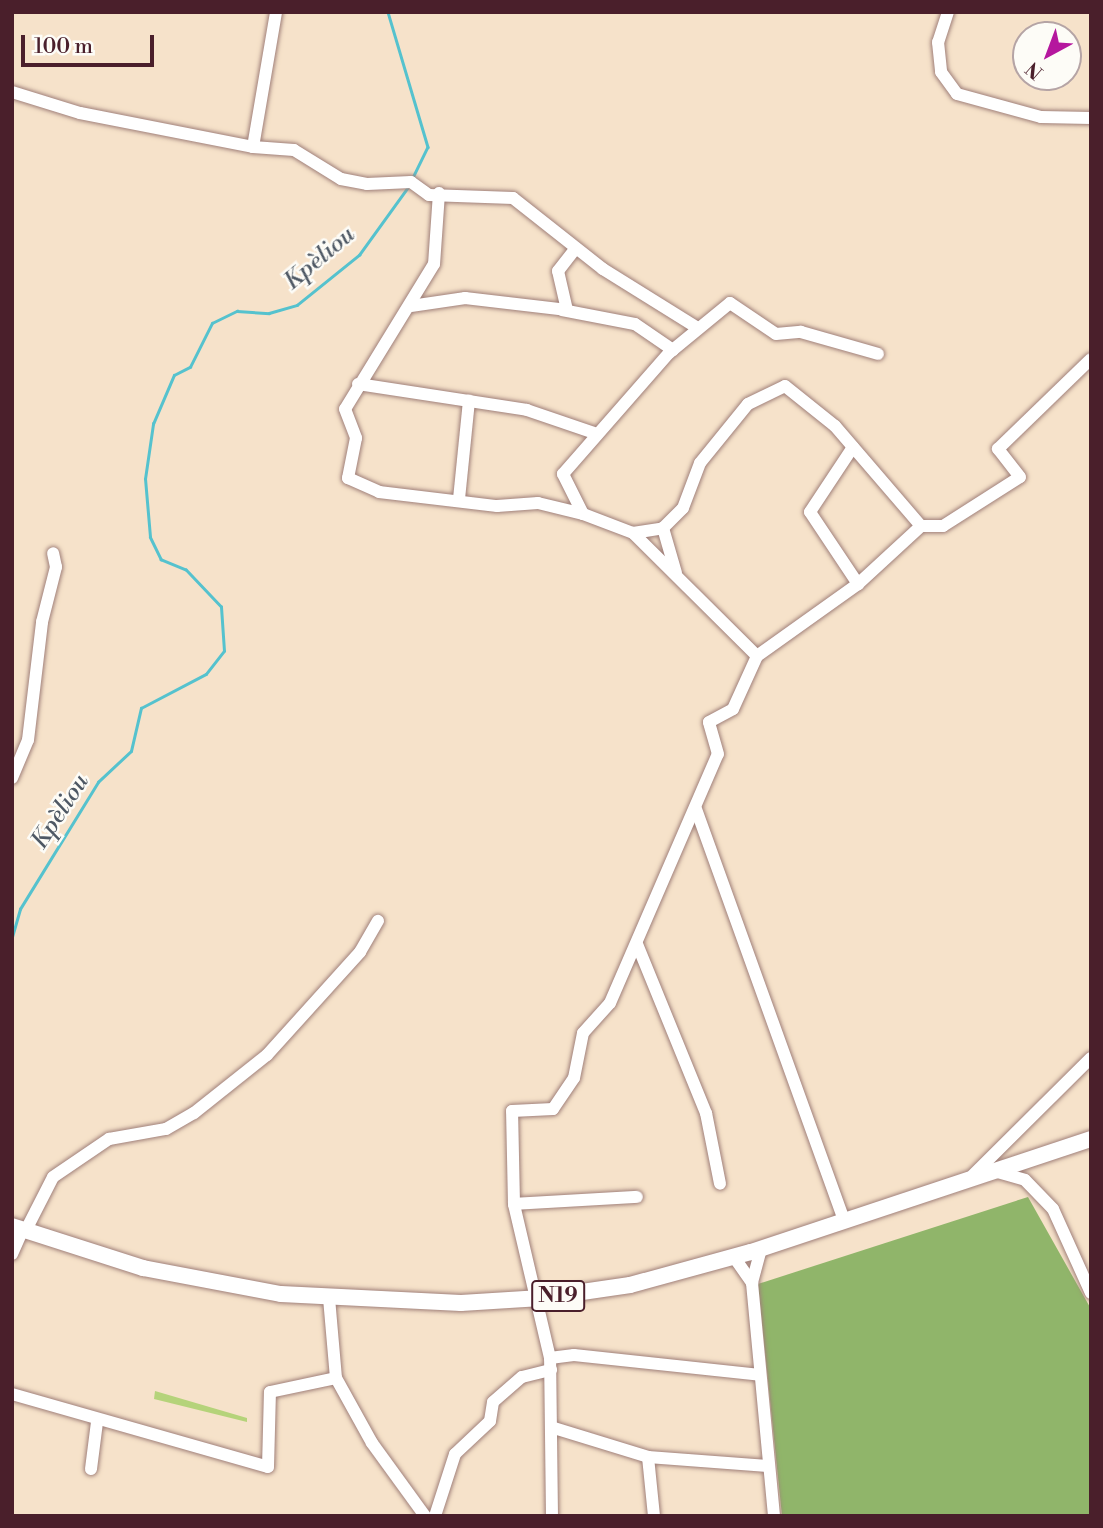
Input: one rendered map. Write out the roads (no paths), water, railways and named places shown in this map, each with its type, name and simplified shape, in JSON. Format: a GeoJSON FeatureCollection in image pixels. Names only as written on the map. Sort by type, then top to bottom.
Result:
{"type":"FeatureCollection","features":[{"type":"Feature","properties":{"kind":"main road","name":"N19"},"geometry":{"type":"LineString","coordinates":[[21,1228],[143,1268],[330,1298],[461,1303],[541,1298],[630,1285],[734,1257],[1091,1139]]}},
{"type":"Feature","properties":{"kind":"street"},"geometry":{"type":"LineString","coordinates":[[253,147],[275,12]]}},
{"type":"Feature","properties":{"kind":"street"},"geometry":{"type":"LineString","coordinates":[[948,12],[938,43],[940,62],[957,94],[1041,117],[1091,118]]}},
{"type":"Feature","properties":{"kind":"street"},"geometry":{"type":"LineString","coordinates":[[12,92],[80,113],[253,147],[294,150],[341,179],[411,182],[424,193],[513,198],[576,248],[696,327]]}},
{"type":"Feature","properties":{"kind":"street"},"geometry":{"type":"LineString","coordinates":[[439,193],[434,264],[411,306],[358,384],[345,410],[356,438],[348,478],[379,492],[459,499],[498,506],[538,503],[583,514],[633,533],[757,656]]}},
{"type":"Feature","properties":{"kind":"street"},"geometry":{"type":"LineString","coordinates":[[567,310],[558,271],[576,248]]}},
{"type":"Feature","properties":{"kind":"street"},"geometry":{"type":"LineString","coordinates":[[411,306],[465,298],[567,310],[635,324],[673,350]]}},
{"type":"Feature","properties":{"kind":"street"},"geometry":{"type":"LineString","coordinates":[[583,514],[563,474],[673,350],[696,327],[730,303],[776,334],[801,332],[878,354]]}},
{"type":"Feature","properties":{"kind":"street"},"geometry":{"type":"LineString","coordinates":[[543,313],[567,310]]}},
{"type":"Feature","properties":{"kind":"street"},"geometry":{"type":"LineString","coordinates":[[552,1516],[554,1429],[550,1364],[541,1298],[514,1204],[512,1111],[553,1109],[563,1096],[579,1062],[583,1033],[610,1003],[718,754],[709,722],[733,709],[757,656],[858,584],[921,526],[943,526],[1020,477],[998,449],[1091,359]]}},
{"type":"Feature","properties":{"kind":"street"},"geometry":{"type":"LineString","coordinates":[[358,384],[527,410],[597,434]]}},
{"type":"Feature","properties":{"kind":"street"},"geometry":{"type":"LineString","coordinates":[[633,533],[663,528],[683,508],[700,463],[724,428],[753,400],[785,386],[853,447],[921,526]]}},
{"type":"Feature","properties":{"kind":"street"},"geometry":{"type":"LineString","coordinates":[[459,499],[469,401]]}},
{"type":"Feature","properties":{"kind":"street"},"geometry":{"type":"LineString","coordinates":[[853,447],[810,512],[858,584]]}},
{"type":"Feature","properties":{"kind":"street"},"geometry":{"type":"LineString","coordinates":[[663,528],[677,574]]}},
{"type":"Feature","properties":{"kind":"street"},"geometry":{"type":"LineString","coordinates":[[12,778],[28,740],[42,622],[56,567],[53,553]]}},
{"type":"Feature","properties":{"kind":"street"},"geometry":{"type":"LineString","coordinates":[[696,808],[844,1221]]}},
{"type":"Feature","properties":{"kind":"street"},"geometry":{"type":"LineString","coordinates":[[12,1254],[21,1228],[53,1177],[109,1139],[166,1129],[194,1113],[258,1063],[360,952],[378,921]]}},
{"type":"Feature","properties":{"kind":"street"},"geometry":{"type":"LineString","coordinates":[[637,944],[706,1113],[720,1184]]}},
{"type":"Feature","properties":{"kind":"street"},"geometry":{"type":"LineString","coordinates":[[968,1180],[1011,1144],[1055,1087],[1091,1058]]}},
{"type":"Feature","properties":{"kind":"street"},"geometry":{"type":"LineString","coordinates":[[994,1171],[1025,1180],[1053,1209],[1091,1293]]}},
{"type":"Feature","properties":{"kind":"street"},"geometry":{"type":"LineString","coordinates":[[514,1204],[559,1206],[637,1196]]}},
{"type":"Feature","properties":{"kind":"street"},"geometry":{"type":"LineString","coordinates":[[761,1249],[752,1283],[774,1516]]}},
{"type":"Feature","properties":{"kind":"street"},"geometry":{"type":"LineString","coordinates":[[734,1257],[752,1283]]}},
{"type":"Feature","properties":{"kind":"street"},"geometry":{"type":"LineString","coordinates":[[330,1298],[336,1378],[372,1443],[425,1516]]}},
{"type":"Feature","properties":{"kind":"street"},"geometry":{"type":"LineString","coordinates":[[435,1516],[455,1454],[490,1421],[493,1402],[522,1377],[550,1364],[575,1354],[760,1375]]}},
{"type":"Feature","properties":{"kind":"street"},"geometry":{"type":"LineString","coordinates":[[12,1394],[97,1422],[268,1467],[270,1392],[336,1378]]}},
{"type":"Feature","properties":{"kind":"street"},"geometry":{"type":"LineString","coordinates":[[91,1469],[97,1422]]}},
{"type":"Feature","properties":{"kind":"street"},"geometry":{"type":"LineString","coordinates":[[554,1429],[648,1457],[768,1466]]}},
{"type":"Feature","properties":{"kind":"street"},"geometry":{"type":"LineString","coordinates":[[648,1457],[654,1516]]}},
{"type":"Feature","properties":{"kind":"waterway","name":"Kpèliou"},"geometry":{"type":"LineString","coordinates":[[388,12],[428,147],[413,178]]}},
{"type":"Feature","properties":{"kind":"waterway","name":"Kpèliou"},"geometry":{"type":"LineString","coordinates":[[12,937],[20,909],[98,782],[131,751],[141,708],[206,674],[224,651],[221,607],[186,570],[161,560],[150,537],[145,479],[153,424],[174,375],[190,367],[212,323],[237,311],[269,313],[297,305],[359,255],[408,187]]}}]}
